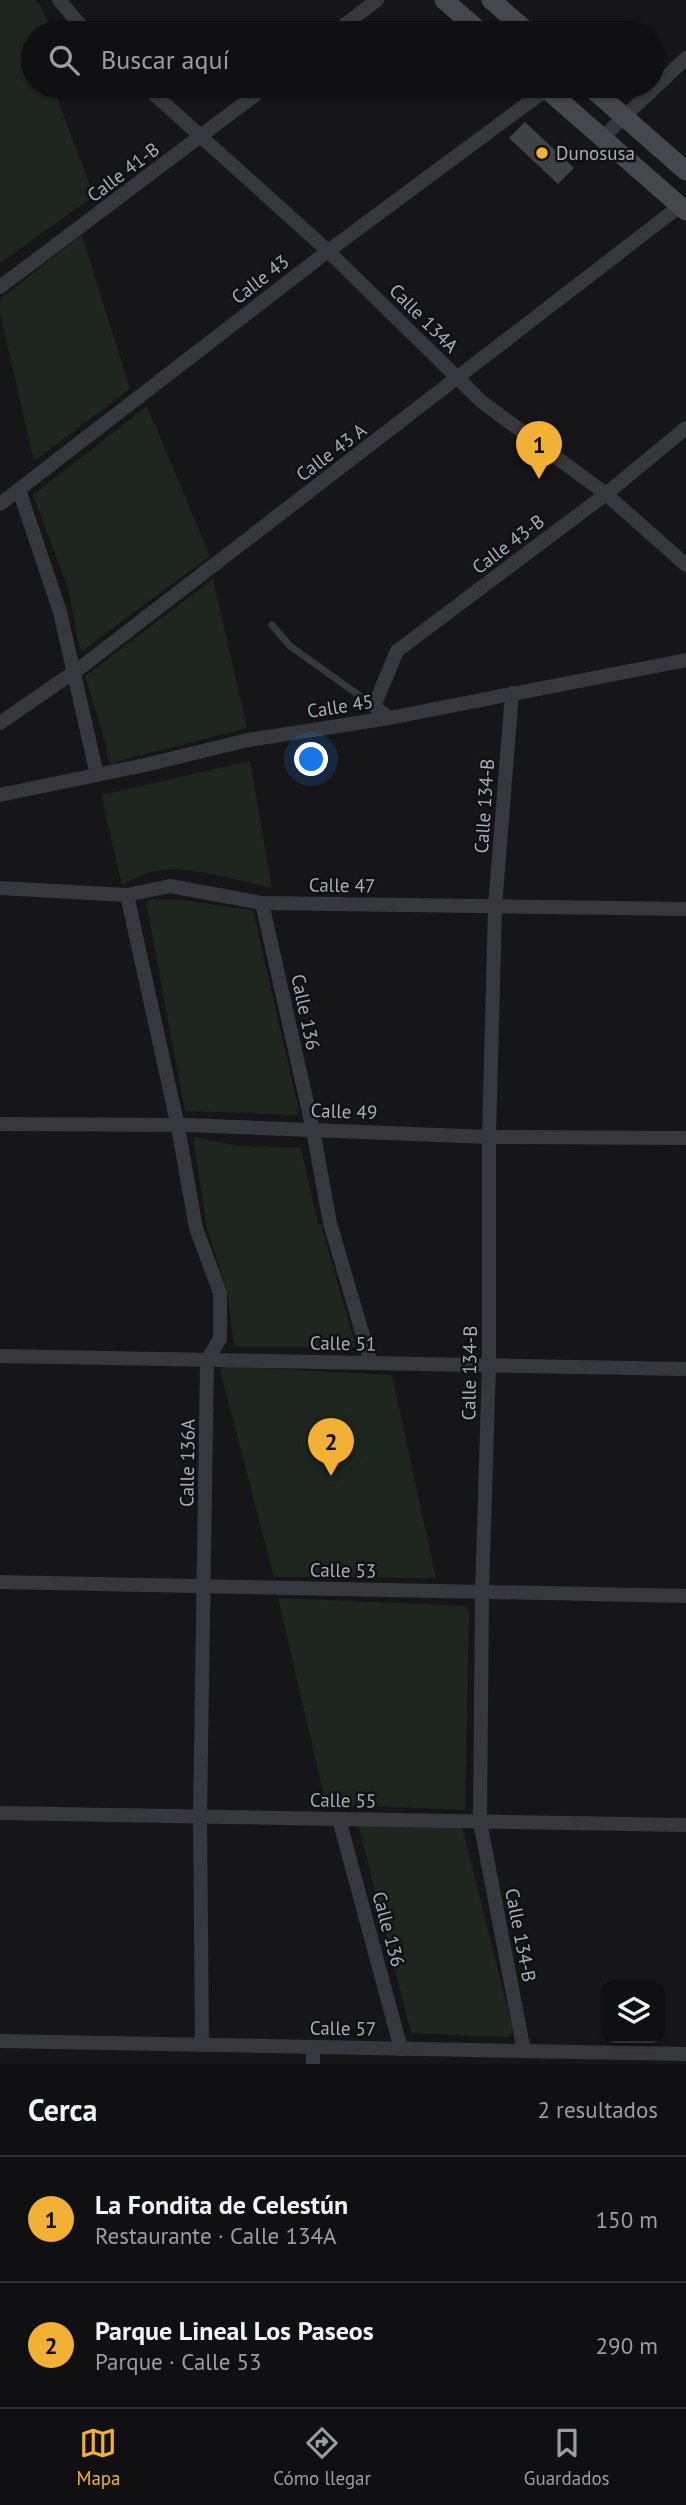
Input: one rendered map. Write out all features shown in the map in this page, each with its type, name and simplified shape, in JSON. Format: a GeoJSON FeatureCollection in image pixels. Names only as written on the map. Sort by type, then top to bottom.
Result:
{"type":"FeatureCollection","features":[{"type":"Feature","properties":{"kind":"main road"},"geometry":{"type":"LineString","coordinates":[[444,0],[468,21]]}},
{"type":"Feature","properties":{"kind":"main road"},"geometry":{"type":"LineString","coordinates":[[491,0],[515,21]]}},
{"type":"Feature","properties":{"kind":"main road"},"geometry":{"type":"LineString","coordinates":[[556,98],[683,209]]}},
{"type":"Feature","properties":{"kind":"main road"},"geometry":{"type":"LineString","coordinates":[[602,98],[686,171]]}},
{"type":"Feature","properties":{"kind":"street"},"geometry":{"type":"LineString","coordinates":[[350,21],[377,0]]}},
{"type":"Feature","properties":{"kind":"street"},"geometry":{"type":"LineString","coordinates":[[64,2],[78,21]]}},
{"type":"Feature","properties":{"kind":"street"},"geometry":{"type":"LineString","coordinates":[[665,79],[686,58]]}},
{"type":"Feature","properties":{"kind":"street","name":"Calle 134A"},"geometry":{"type":"LineString","coordinates":[[158,98],[328,251],[482,402],[606,494],[686,565]]}},
{"type":"Feature","properties":{"kind":"street","name":"Calle 41-B"},"geometry":{"type":"LineString","coordinates":[[0,287],[252,98]]}},
{"type":"Feature","properties":{"kind":"street","name":"Calle 43"},"geometry":{"type":"LineString","coordinates":[[0,505],[328,251],[532,98]]}},
{"type":"Feature","properties":{"kind":"street"},"geometry":{"type":"LineString","coordinates":[[602,138],[645,98]]}},
{"type":"Feature","properties":{"kind":"street","name":"Calle 43 A"},"geometry":{"type":"LineString","coordinates":[[0,723],[73,673],[683,209]]}},
{"type":"Feature","properties":{"kind":"street","name":"Calle 43-B"},"geometry":{"type":"LineString","coordinates":[[374,706],[397,651],[606,494],[686,428]]}},
{"type":"Feature","properties":{"kind":"street"},"geometry":{"type":"LineString","coordinates":[[19,490],[60,612],[97,775]]}},
{"type":"Feature","properties":{"kind":"street","name":"Calle 45"},"geometry":{"type":"LineString","coordinates":[[0,795],[248,740],[389,718],[686,660]]}},
{"type":"Feature","properties":{"kind":"street","name":"Calle 134-B"},"geometry":{"type":"LineString","coordinates":[[512,693],[495,907],[489,1136],[489,1365],[482,1593],[480,1822],[524,2051]]}},
{"type":"Feature","properties":{"kind":"street"},"geometry":{"type":"LineString","coordinates":[[374,706],[389,718]]}},
{"type":"Feature","properties":{"kind":"street","name":"Calle 47"},"geometry":{"type":"LineString","coordinates":[[0,888],[127,895],[170,886],[262,903],[686,909]]}},
{"type":"Feature","properties":{"kind":"street","name":"Calle 136A"},"geometry":{"type":"LineString","coordinates":[[127,895],[178,1127],[196,1228],[220,1293],[220,1339],[208,1360],[200,1816],[202,2045]]}},
{"type":"Feature","properties":{"kind":"street","name":"Calle 136"},"geometry":{"type":"LineString","coordinates":[[262,903],[313,1130],[330,1223],[371,1363]]}},
{"type":"Feature","properties":{"kind":"street","name":"Calle 49"},"geometry":{"type":"LineString","coordinates":[[0,1124],[686,1138]]}},
{"type":"Feature","properties":{"kind":"street","name":"Calle 51"},"geometry":{"type":"LineString","coordinates":[[0,1356],[686,1369]]}},
{"type":"Feature","properties":{"kind":"street","name":"Calle 53"},"geometry":{"type":"LineString","coordinates":[[0,1581],[686,1596]]}},
{"type":"Feature","properties":{"kind":"street","name":"Calle 55"},"geometry":{"type":"LineString","coordinates":[[0,1812],[686,1825]]}},
{"type":"Feature","properties":{"kind":"street","name":"Calle 136"},"geometry":{"type":"LineString","coordinates":[[339,1819],[401,2049]]}},
{"type":"Feature","properties":{"kind":"street","name":"Calle 57"},"geometry":{"type":"LineString","coordinates":[[0,2041],[524,2051],[611,2058],[686,2054]]}},
{"type":"Feature","properties":{"kind":"street"},"geometry":{"type":"LineString","coordinates":[[313,2047],[313,2064]]}},
{"type":"Feature","properties":{"kind":"lane"},"geometry":{"type":"LineString","coordinates":[[272,625],[290,646],[374,706]]}},
{"type":"Feature","properties":{"kind":"shaded area"},"geometry":{"type":"Polygon","coordinates":[[[0,0],[37,0],[48,21],[21,21],[21,98],[57,98],[94,196],[0,263],[0,0]]]}},
{"type":"Feature","properties":{"kind":"shaded area"},"geometry":{"type":"Polygon","coordinates":[[[82,235],[130,389],[34,461],[0,313],[0,299],[82,235]]]}},
{"type":"Feature","properties":{"kind":"shaded area"},"geometry":{"type":"Polygon","coordinates":[[[147,406],[210,556],[82,651],[69,591],[33,495],[147,406]]]}},
{"type":"Feature","properties":{"kind":"shaded area"},"geometry":{"type":"Polygon","coordinates":[[[213,579],[247,728],[118,761],[112,765],[85,676],[213,579]]]}},
{"type":"Feature","properties":{"kind":"shaded area"},"geometry":{"type":"Polygon","coordinates":[[[250,761],[272,888],[218,875],[176,870],[152,872],[122,885],[101,795],[250,761]]]}},
{"type":"Feature","properties":{"kind":"shaded area"},"geometry":{"type":"Polygon","coordinates":[[[151,899],[181,900],[253,910],[299,1110],[297,1115],[185,1111],[146,902],[151,899]]]}},
{"type":"Feature","properties":{"kind":"shaded area"},"geometry":{"type":"Polygon","coordinates":[[[193,1137],[239,1146],[301,1148],[318,1224],[321,1224],[356,1347],[234,1345],[227,1290],[207,1229],[193,1137]]]}},
{"type":"Feature","properties":{"kind":"shaded area"},"geometry":{"type":"Polygon","coordinates":[[[224,1366],[392,1375],[436,1578],[274,1577],[220,1370],[224,1366]]]}},
{"type":"Feature","properties":{"kind":"shaded area"},"geometry":{"type":"Polygon","coordinates":[[[278,1598],[466,1606],[469,1614],[465,1810],[326,1804],[278,1598]]]}},
{"type":"Feature","properties":{"kind":"shaded area"},"geometry":{"type":"Polygon","coordinates":[[[358,1824],[462,1826],[512,2026],[511,2035],[411,2033],[358,1824]]]}},
{"type":"Feature","properties":{"kind":"building","name":"Dunosusa"},"geometry":{"type":"Polygon","coordinates":[[[525,122],[574,168],[558,184],[509,138],[525,122]]]}},
{"type":"Feature","properties":{"kind":"place","name":"Dunosusa"},"geometry":{"type":"Point","coordinates":[542,153]}},
{"type":"Feature","properties":{"kind":"place","name":"La Fondita de Celestún"},"geometry":{"type":"Point","coordinates":[539,479]}},
{"type":"Feature","properties":{"kind":"place","name":"Parque Lineal Los Paseos"},"geometry":{"type":"Point","coordinates":[331,1476]}}]}
